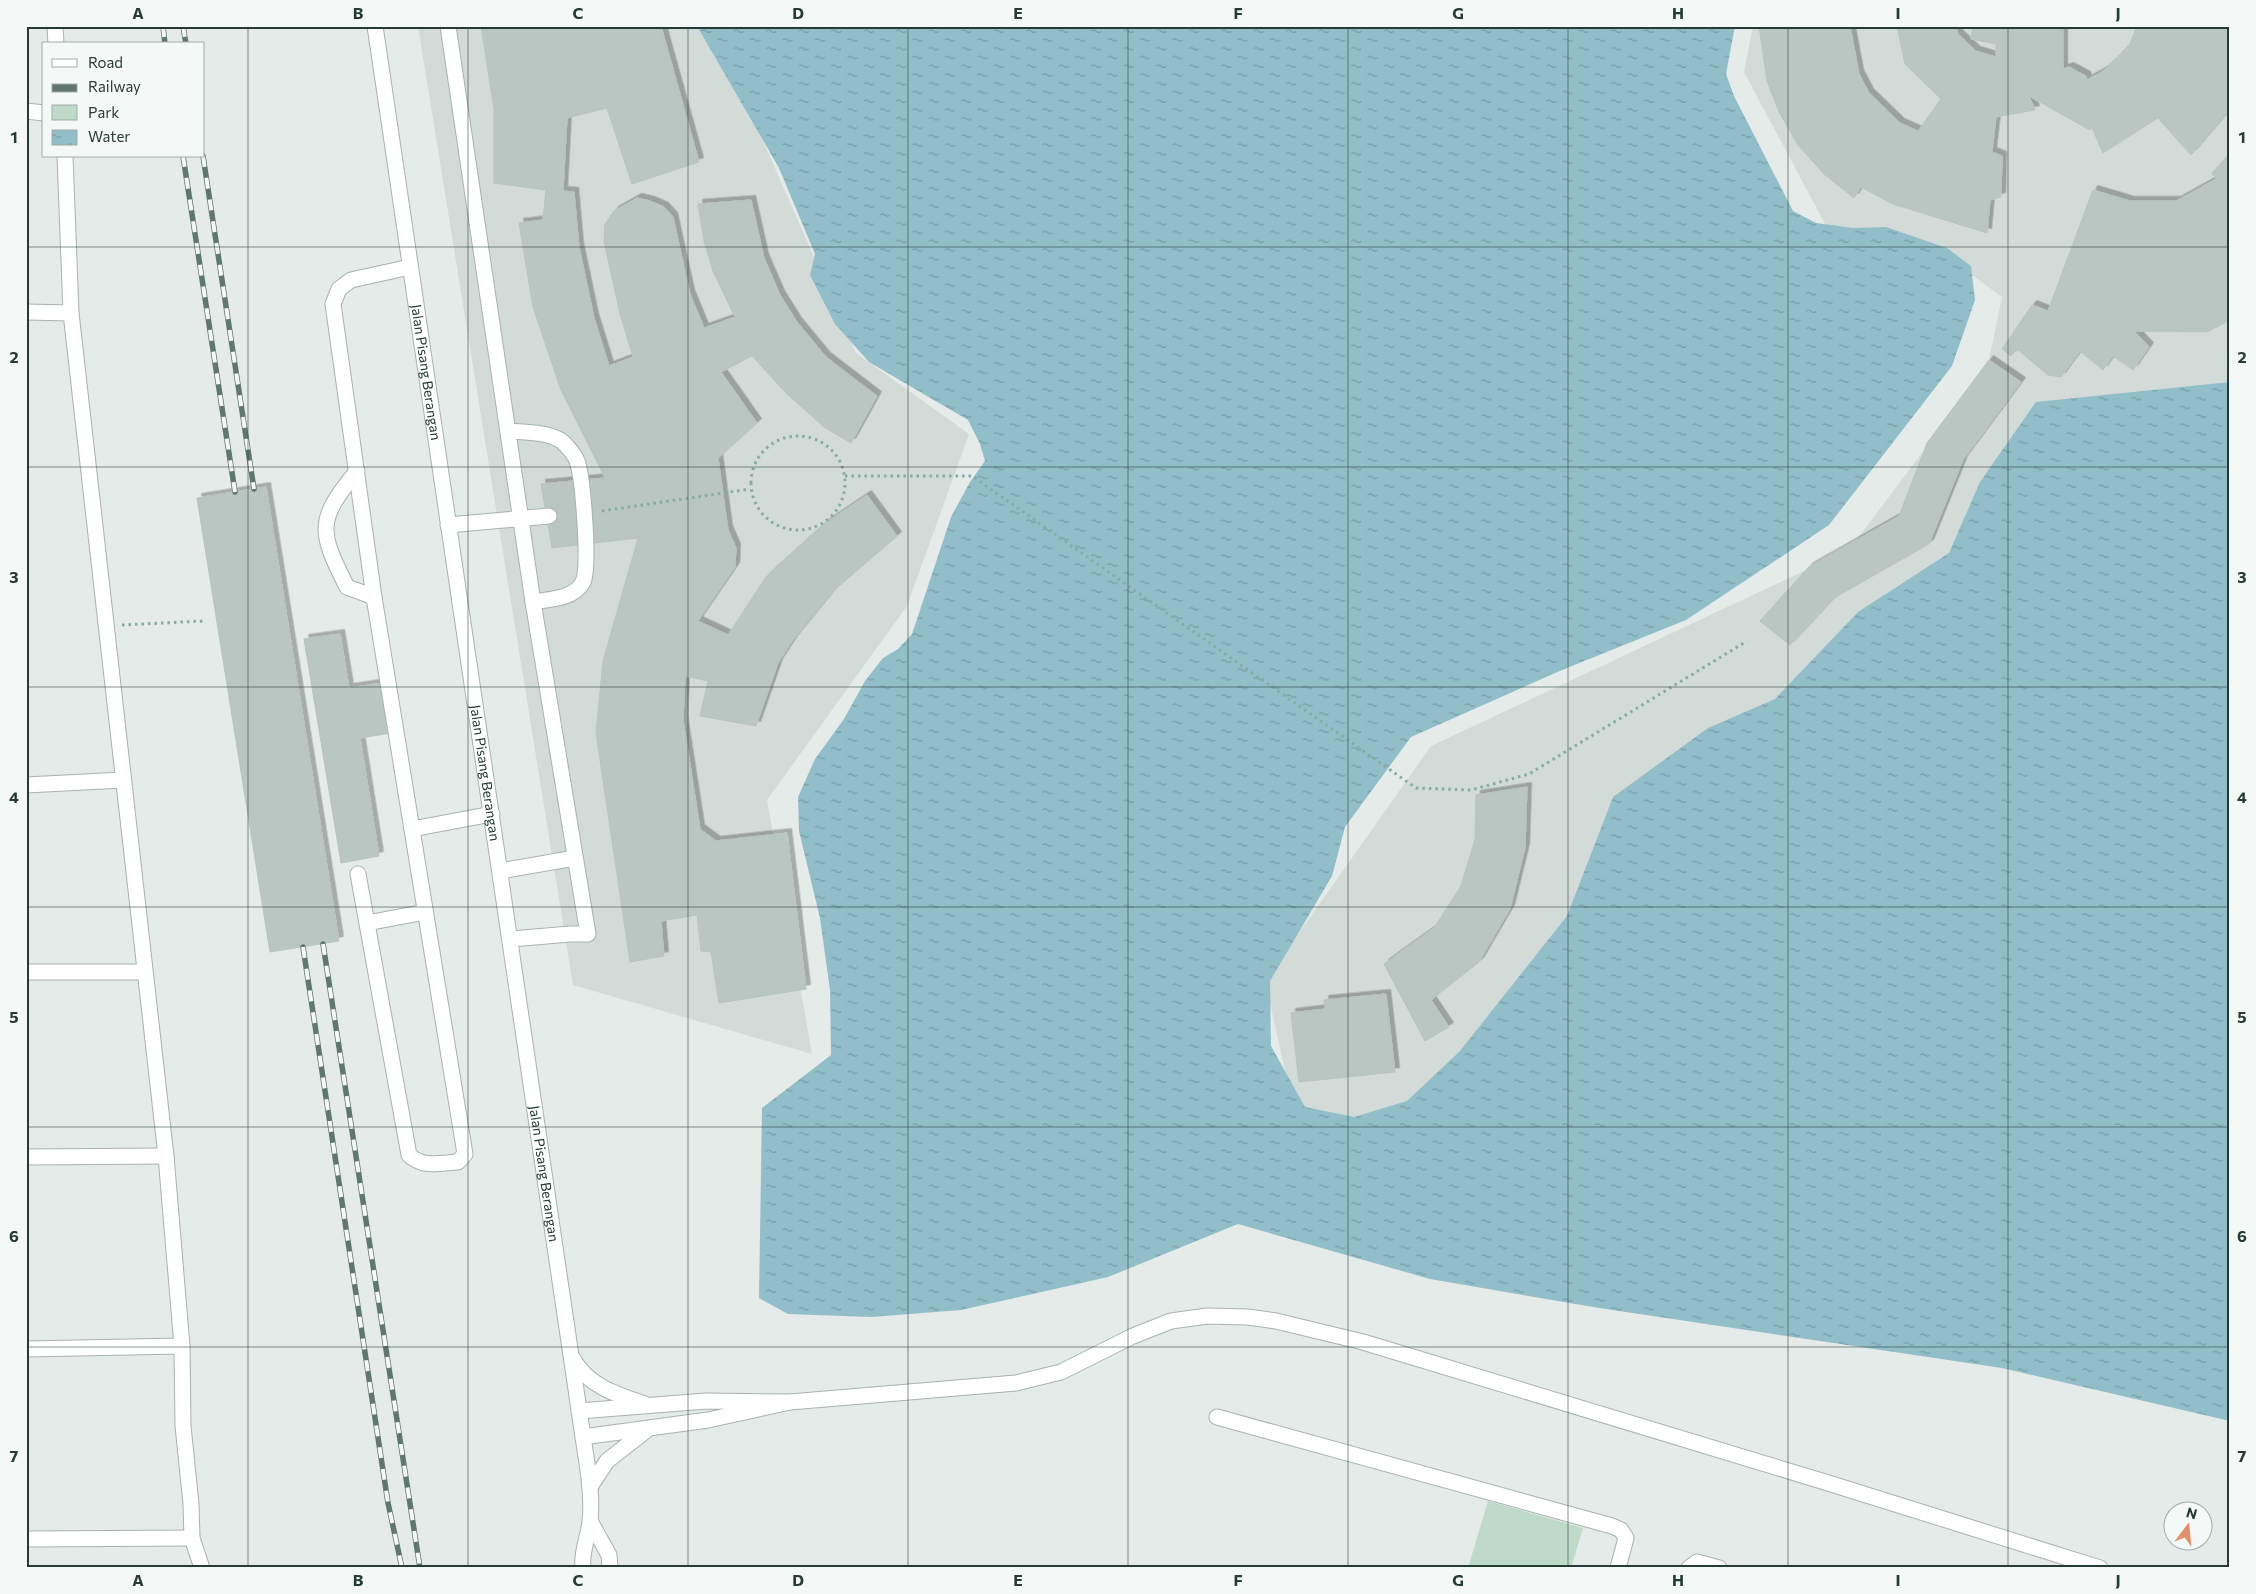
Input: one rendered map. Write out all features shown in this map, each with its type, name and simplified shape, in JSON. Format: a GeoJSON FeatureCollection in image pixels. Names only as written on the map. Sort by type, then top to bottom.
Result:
{"type":"FeatureCollection","features":[{"type":"Feature","properties":{"kind":"street"},"geometry":{"type":"LineString","coordinates":[[55,26],[56,42]]}},
{"type":"Feature","properties":{"kind":"street","name":"Jalan Pisang Berangan"},"geometry":{"type":"LineString","coordinates":[[375,26],[511,939],[590,1487],[590,1521],[582,1563]]}},
{"type":"Feature","properties":{"kind":"street"},"geometry":{"type":"LineString","coordinates":[[448,26],[533,602],[588,934],[511,939]]}},
{"type":"Feature","properties":{"kind":"street"},"geometry":{"type":"LineString","coordinates":[[26,112],[42,113]]}},
{"type":"Feature","properties":{"kind":"street"},"geometry":{"type":"LineString","coordinates":[[64,158],[71,313],[166,1156],[182,1346],[183,1426],[192,1504],[192,1538],[202,1568]]}},
{"type":"Feature","properties":{"kind":"street"},"geometry":{"type":"LineString","coordinates":[[358,874],[409,1155],[417,1162],[426,1164],[458,1162],[464,1154],[374,597],[333,304],[339,289],[351,280],[410,267]]}},
{"type":"Feature","properties":{"kind":"street"},"geometry":{"type":"LineString","coordinates":[[26,312],[71,313]]}},
{"type":"Feature","properties":{"kind":"street"},"geometry":{"type":"LineString","coordinates":[[508,431],[539,434],[562,440],[577,460],[584,513],[587,567],[583,582],[572,594],[533,602]]}},
{"type":"Feature","properties":{"kind":"street"},"geometry":{"type":"LineString","coordinates":[[357,471],[336,497],[328,514],[325,532],[334,561],[347,586],[374,597]]}},
{"type":"Feature","properties":{"kind":"street"},"geometry":{"type":"LineString","coordinates":[[448,525],[549,516]]}},
{"type":"Feature","properties":{"kind":"street"},"geometry":{"type":"LineString","coordinates":[[26,785],[123,780]]}},
{"type":"Feature","properties":{"kind":"street"},"geometry":{"type":"LineString","coordinates":[[412,829],[492,814]]}},
{"type":"Feature","properties":{"kind":"street"},"geometry":{"type":"LineString","coordinates":[[500,872],[575,858]]}},
{"type":"Feature","properties":{"kind":"street"},"geometry":{"type":"LineString","coordinates":[[367,923],[425,912]]}},
{"type":"Feature","properties":{"kind":"street"},"geometry":{"type":"LineString","coordinates":[[26,972],[145,972]]}},
{"type":"Feature","properties":{"kind":"street"},"geometry":{"type":"LineString","coordinates":[[26,1157],[166,1156]]}},
{"type":"Feature","properties":{"kind":"street"},"geometry":{"type":"LineString","coordinates":[[579,1412],[706,1401],[790,1402],[982,1387],[1038,1378],[1060,1372],[1133,1336],[1171,1321],[1207,1316],[1248,1318],[1276,1321],[1363,1342],[1825,1482],[2100,1568]]}},
{"type":"Feature","properties":{"kind":"street"},"geometry":{"type":"LineString","coordinates":[[26,1349],[182,1346]]}},
{"type":"Feature","properties":{"kind":"street"},"geometry":{"type":"LineString","coordinates":[[571,1356],[591,1381],[612,1392],[650,1406]]}},
{"type":"Feature","properties":{"kind":"street"},"geometry":{"type":"LineString","coordinates":[[583,1437],[673,1426],[790,1402]]}},
{"type":"Feature","properties":{"kind":"street"},"geometry":{"type":"LineString","coordinates":[[669,1404],[673,1426]]}},
{"type":"Feature","properties":{"kind":"street"},"geometry":{"type":"LineString","coordinates":[[1217,1417],[1612,1526],[1621,1530],[1626,1538],[1618,1568]]}},
{"type":"Feature","properties":{"kind":"street"},"geometry":{"type":"LineString","coordinates":[[590,1487],[598,1471],[607,1461],[649,1428]]}},
{"type":"Feature","properties":{"kind":"street","name":"Jalan Pisang Berangan"},"geometry":{"type":"LineString","coordinates":[[590,1521],[610,1562]]}},
{"type":"Feature","properties":{"kind":"street"},"geometry":{"type":"LineString","coordinates":[[26,1539],[192,1538]]}},
{"type":"Feature","properties":{"kind":"street"},"geometry":{"type":"LineString","coordinates":[[582,1563],[610,1562]]}},
{"type":"Feature","properties":{"kind":"street"},"geometry":{"type":"LineString","coordinates":[[1689,1568],[1698,1562],[1719,1568]]}},
{"type":"Feature","properties":{"kind":"path"},"geometry":{"type":"LineString","coordinates":[[799,435],[815,439],[829,448],[840,461],[845,476],[844,491],[840,505],[831,517],[818,526],[804,530],[789,529],[775,524],[763,515],[755,503],[750,489],[751,472],[757,457],[768,445],[783,438],[799,435]]}},
{"type":"Feature","properties":{"kind":"path"},"geometry":{"type":"LineString","coordinates":[[845,476],[972,476],[1416,788],[1471,790],[1529,774],[1747,641]]}},
{"type":"Feature","properties":{"kind":"path"},"geometry":{"type":"LineString","coordinates":[[584,513],[750,489]]}},
{"type":"Feature","properties":{"kind":"path"},"geometry":{"type":"LineString","coordinates":[[106,626],[203,621]]}},
{"type":"Feature","properties":{"kind":"shaded area"},"geometry":{"type":"Polygon","coordinates":[[[418,26],[705,26],[732,70],[856,353],[969,434],[907,606],[767,800],[812,1054],[573,985],[418,26]]]}},
{"type":"Feature","properties":{"kind":"shaded area"},"geometry":{"type":"Polygon","coordinates":[[[1753,26],[2230,26],[2230,398],[2016,487],[1576,936],[1384,1153],[1294,1110],[1265,981],[1431,746],[1849,550],[1988,365],[2002,297],[1937,249],[1831,235],[1744,72],[1753,26]]]}},
{"type":"Feature","properties":{"kind":"green space"},"geometry":{"type":"Polygon","coordinates":[[[1488,1501],[1583,1528],[1571,1568],[1468,1568],[1488,1501]]]}},
{"type":"Feature","properties":{"kind":"water"},"geometry":{"type":"Polygon","coordinates":[[[697,26],[1735,26],[1726,74],[1734,96],[1793,211],[1816,223],[1853,228],[1886,227],[1947,248],[1971,266],[1975,300],[1952,366],[1829,525],[1686,620],[1562,670],[1411,737],[1345,827],[1332,876],[1270,981],[1271,1046],[1305,1107],[1354,1117],[1407,1101],[1460,1051],[1567,916],[1613,797],[1708,728],[1775,699],[1858,612],[1949,553],[1980,482],[2036,402],[2230,382],[2230,1421],[2002,1368],[1599,1308],[1430,1279],[1238,1224],[1108,1277],[961,1310],[871,1317],[788,1314],[759,1298],[762,1108],[831,1055],[830,990],[820,918],[799,831],[798,797],[815,759],[844,719],[865,681],[883,658],[898,649],[912,634],[951,517],[970,482],[985,461],[980,444],[968,420],[869,362],[835,324],[810,275],[815,254],[779,168],[697,26]]]}},
{"type":"Feature","properties":{"kind":"building"},"geometry":{"type":"Polygon","coordinates":[[[481,26],[661,26],[699,162],[632,184],[607,108],[567,118],[563,191],[574,192],[579,247],[594,318],[609,366],[633,357],[620,314],[604,241],[605,224],[614,211],[637,198],[664,207],[673,217],[690,294],[704,328],[735,317],[713,271],[704,241],[698,204],[751,200],[764,258],[780,295],[797,322],[826,357],[877,396],[851,443],[824,427],[787,394],[752,356],[721,372],[757,423],[718,458],[728,530],[736,548],[735,567],[698,621],[728,635],[766,577],[827,522],[867,495],[897,536],[832,592],[793,640],[778,663],[756,726],[700,716],[708,681],[685,676],[683,720],[700,829],[716,841],[787,833],[806,989],[719,1003],[711,952],[701,951],[697,915],[661,921],[664,956],[630,962],[596,733],[603,661],[638,538],[552,548],[541,484],[605,478],[561,390],[533,307],[519,223],[543,220],[546,190],[494,183],[494,109],[481,26]]]}},
{"type":"Feature","properties":{"kind":"building"},"geometry":{"type":"Polygon","coordinates":[[[1759,26],[1850,26],[1859,74],[1869,93],[1900,123],[1918,131],[1941,99],[1905,64],[1897,26],[1956,26],[1958,34],[1976,51],[1996,57],[1996,44],[1971,39],[1973,26],[2063,26],[2063,69],[2069,67],[2086,76],[2087,80],[2103,71],[2130,44],[2137,26],[2230,26],[2230,109],[2191,155],[2158,118],[2103,153],[2092,128],[2090,130],[2029,96],[2035,110],[1996,117],[1992,152],[2002,156],[2001,197],[1990,200],[1987,233],[1893,204],[1861,187],[1854,198],[1824,174],[1798,145],[1779,112],[1767,81],[1759,26]]]}},
{"type":"Feature","properties":{"kind":"building"},"geometry":{"type":"Polygon","coordinates":[[[2230,154],[2230,320],[2207,332],[2134,331],[2149,347],[2133,370],[2113,356],[2103,370],[2080,351],[2061,377],[2048,375],[2017,349],[2011,356],[2002,349],[2032,305],[2048,311],[2093,190],[2130,201],[2176,201],[2216,179],[2212,173],[2230,154]]]}},
{"type":"Feature","properties":{"kind":"building"},"geometry":{"type":"Polygon","coordinates":[[[1989,360],[2021,382],[1963,460],[1929,544],[1834,598],[1790,645],[1760,621],[1809,567],[1899,516],[1927,443],[1989,360]]]}},
{"type":"Feature","properties":{"kind":"building"},"geometry":{"type":"Polygon","coordinates":[[[266,487],[339,941],[270,952],[197,498],[266,487]]]}},
{"type":"Feature","properties":{"kind":"building"},"geometry":{"type":"Polygon","coordinates":[[[340,634],[349,688],[382,683],[391,733],[360,738],[379,856],[341,863],[304,639],[340,634]]]}},
{"type":"Feature","properties":{"kind":"building"},"geometry":{"type":"Polygon","coordinates":[[[1527,787],[1525,848],[1510,909],[1479,962],[1431,1000],[1449,1027],[1425,1041],[1384,964],[1434,928],[1461,886],[1475,839],[1476,795],[1527,787]]]}},
{"type":"Feature","properties":{"kind":"building"},"geometry":{"type":"Polygon","coordinates":[[[1386,994],[1395,1072],[1299,1082],[1291,1013],[1325,1009],[1324,1000],[1386,994]]]}},
{"type":"Feature","properties":{"kind":"railway"},"geometry":{"type":"LineString","coordinates":[[163,26],[165,42]]}},
{"type":"Feature","properties":{"kind":"railway"},"geometry":{"type":"LineString","coordinates":[[183,26],[186,42]]}},
{"type":"Feature","properties":{"kind":"railway"},"geometry":{"type":"LineString","coordinates":[[183,158],[235,492]]}},
{"type":"Feature","properties":{"kind":"railway"},"geometry":{"type":"LineString","coordinates":[[203,158],[254,489]]}},
{"type":"Feature","properties":{"kind":"railway"},"geometry":{"type":"LineString","coordinates":[[323,944],[420,1568]]}},
{"type":"Feature","properties":{"kind":"railway"},"geometry":{"type":"LineString","coordinates":[[303,947],[388,1503],[402,1568]]}}]}
